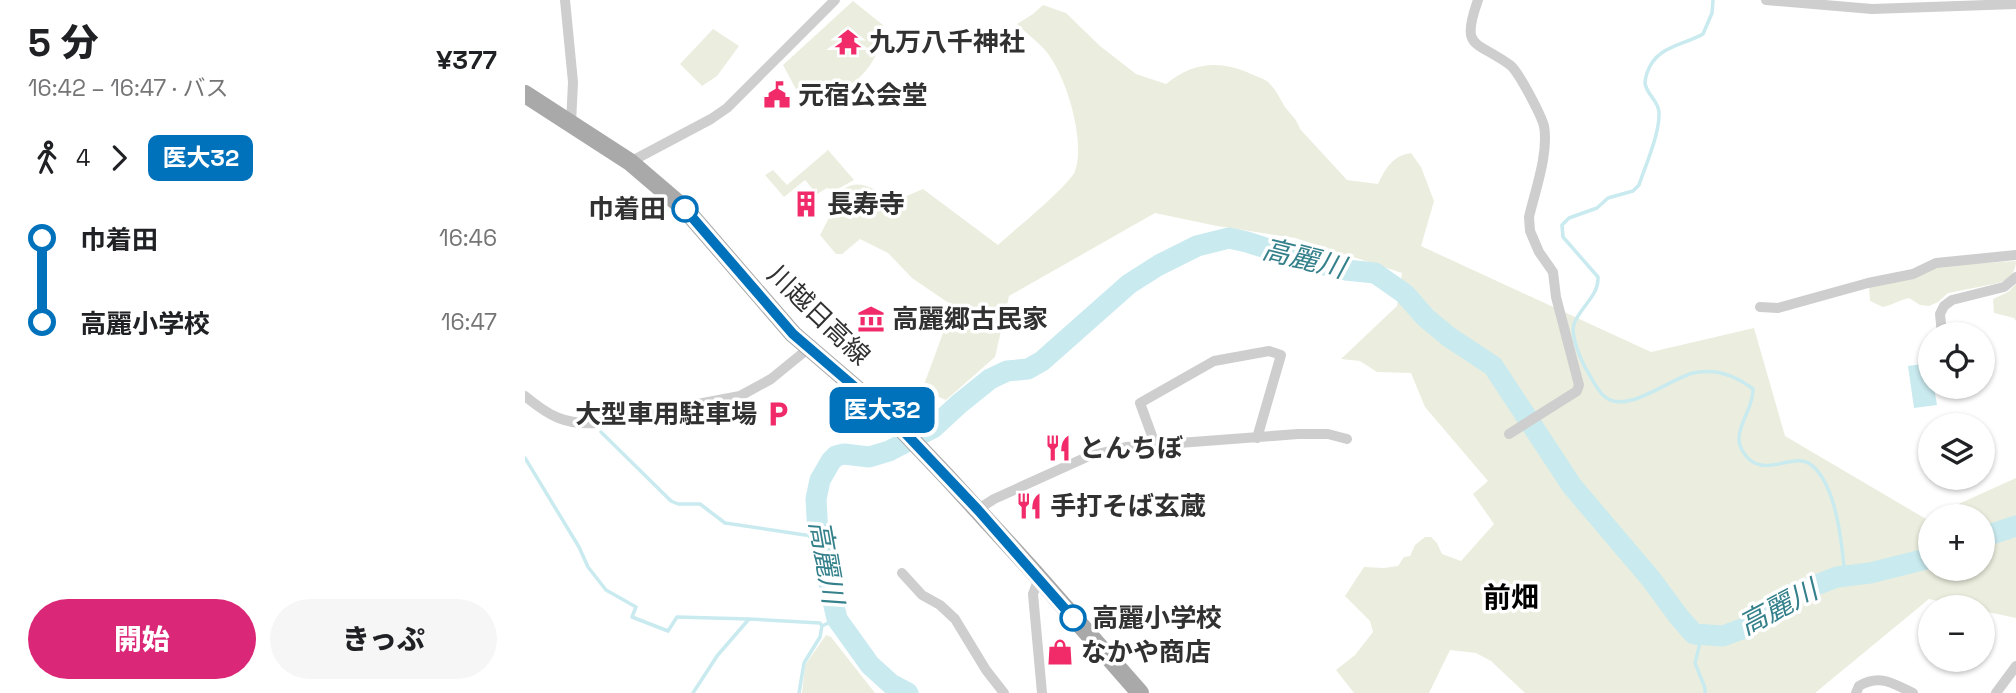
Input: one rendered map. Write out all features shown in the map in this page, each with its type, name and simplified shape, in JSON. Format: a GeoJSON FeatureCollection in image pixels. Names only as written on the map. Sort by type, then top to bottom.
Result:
{"type":"FeatureCollection","features":[{"type":"Feature","properties":{"kind":"main road","name":"川越日高線"},"geometry":{"type":"LineString","coordinates":[[525,94],[630,162],[685,209],[809,348],[892,419],[947,477],[1140,693]]}},
{"type":"Feature","properties":{"kind":"street"},"geometry":{"type":"LineString","coordinates":[[565,0],[573,82],[571,124]]}},
{"type":"Feature","properties":{"kind":"street"},"geometry":{"type":"LineString","coordinates":[[630,162],[727,108],[835,0]]}},
{"type":"Feature","properties":{"kind":"street"},"geometry":{"type":"LineString","coordinates":[[1478,0],[1471,22],[1471,36],[1478,46],[1515,69],[1543,124],[1545,139],[1529,225],[1539,252],[1553,272],[1556,297],[1579,385],[1577,391],[1509,434]]}},
{"type":"Feature","properties":{"kind":"street"},"geometry":{"type":"LineString","coordinates":[[1772,0],[1872,9],[2016,4]]}},
{"type":"Feature","properties":{"kind":"street"},"geometry":{"type":"LineString","coordinates":[[1863,0],[1872,9]]}},
{"type":"Feature","properties":{"kind":"street"},"geometry":{"type":"LineString","coordinates":[[1760,307],[1778,308],[1868,283],[1913,274],[1936,263],[2016,256]]}},
{"type":"Feature","properties":{"kind":"street"},"geometry":{"type":"LineString","coordinates":[[1941,322],[1940,314],[1944,306],[1952,300],[2004,287],[2016,277]]}},
{"type":"Feature","properties":{"kind":"street"},"geometry":{"type":"LineString","coordinates":[[525,396],[561,420],[597,423],[740,396],[771,379],[809,348]]}},
{"type":"Feature","properties":{"kind":"street"},"geometry":{"type":"LineString","coordinates":[[1155,444],[1140,403],[1214,361],[1269,351],[1281,355],[1258,438]]}},
{"type":"Feature","properties":{"kind":"street"},"geometry":{"type":"LineString","coordinates":[[978,510],[995,499],[1089,456],[1126,447],[1298,434],[1328,434],[1347,439]]}},
{"type":"Feature","properties":{"kind":"street"},"geometry":{"type":"LineString","coordinates":[[902,573],[922,594],[940,605],[955,619],[986,670],[1005,693]]}},
{"type":"Feature","properties":{"kind":"street"},"geometry":{"type":"LineString","coordinates":[[1039,578],[1033,594],[1042,693]]}},
{"type":"Feature","properties":{"kind":"street"},"geometry":{"type":"LineString","coordinates":[[1996,693],[2016,666]]}},
{"type":"Feature","properties":{"kind":"street"},"geometry":{"type":"LineString","coordinates":[[1856,693],[1859,686],[1876,679],[1913,693]]}},
{"type":"Feature","properties":{"kind":"green space"},"geometry":{"type":"Polygon","coordinates":[[[853,1],[883,25],[882,38],[872,62],[865,72],[844,88],[819,94],[797,91],[783,65],[853,1]]]}},
{"type":"Feature","properties":{"kind":"green space"},"geometry":{"type":"Polygon","coordinates":[[[1043,5],[1066,13],[1100,46],[1136,74],[1166,84],[1187,71],[1207,65],[1228,67],[1264,79],[1275,89],[1300,129],[1347,180],[1378,184],[1394,160],[1411,153],[1421,167],[1434,201],[1421,246],[1651,352],[1754,328],[1785,436],[1918,514],[1918,581],[1995,581],[1995,504],[1959,504],[1995,490],[1995,488],[2016,478],[2016,618],[1995,614],[1995,595],[1918,595],[1918,608],[1815,693],[1525,693],[1491,661],[1476,653],[1450,650],[1429,693],[1354,693],[1336,670],[1355,655],[1373,632],[1370,621],[1345,596],[1364,567],[1398,566],[1425,537],[1431,537],[1437,543],[1442,554],[1461,561],[1494,524],[1473,494],[1488,481],[1425,407],[1411,373],[1377,372],[1360,361],[1341,359],[1397,306],[1402,273],[1295,238],[1155,213],[1009,296],[995,357],[946,400],[922,390],[953,306],[912,278],[888,253],[860,239],[842,254],[836,254],[820,235],[830,216],[828,202],[846,188],[860,185],[868,186],[895,201],[923,189],[998,245],[1063,187],[1075,171],[1078,158],[1076,126],[1067,91],[1053,61],[1017,24],[1043,5]]]}},
{"type":"Feature","properties":{"kind":"green space"},"geometry":{"type":"Polygon","coordinates":[[[713,29],[739,46],[717,76],[702,86],[680,64],[713,29]]]}},
{"type":"Feature","properties":{"kind":"green space"},"geometry":{"type":"Polygon","coordinates":[[[828,150],[854,180],[836,190],[827,188],[817,194],[805,180],[784,197],[765,175],[773,170],[787,185],[828,150]]]}},
{"type":"Feature","properties":{"kind":"green space"},"geometry":{"type":"Polygon","coordinates":[[[2016,261],[2013,272],[2003,281],[1948,293],[1929,306],[1920,305],[1909,298],[1883,307],[1870,301],[1869,287],[1937,266],[2016,261]]]}},
{"type":"Feature","properties":{"kind":"green space"},"geometry":{"type":"Polygon","coordinates":[[[2016,284],[2016,321],[2014,318],[1994,313],[1993,299],[2008,292],[2016,284]]]}},
{"type":"Feature","properties":{"kind":"green space"},"geometry":{"type":"Polygon","coordinates":[[[826,635],[831,637],[875,693],[802,693],[805,665],[826,635]]]}},
{"type":"Feature","properties":{"kind":"water"},"geometry":{"type":"Polygon","coordinates":[[[1918,365],[1918,399],[1936,399],[1937,405],[1914,408],[1908,366],[1918,365]]]}},
{"type":"Feature","properties":{"kind":"waterway"},"geometry":{"type":"LineString","coordinates":[[1713,0],[1712,13],[1703,34],[1663,52],[1651,64],[1647,73],[1646,87],[1657,104],[1659,120],[1639,185],[1633,191],[1608,198],[1597,208],[1569,218],[1562,225],[1563,237],[1598,277],[1596,290],[1574,324],[1575,342],[1596,386],[1604,396],[1613,401],[1635,399],[1693,373],[1709,371],[1725,374],[1753,389],[1739,435],[1742,450],[1749,460],[1758,464],[1767,466],[1803,461],[1819,473],[1837,516],[1845,576]]}},
{"type":"Feature","properties":{"kind":"waterway","name":"高麗川"},"geometry":{"type":"LineString","coordinates":[[908,693],[891,684],[870,665],[837,619],[818,535],[816,499],[820,480],[831,461],[844,454],[869,457],[889,451],[933,428],[990,379],[1007,371],[1028,369],[1042,361],[1129,284],[1197,246],[1229,238],[1303,260],[1346,270],[1375,273],[1405,294],[1425,317],[1449,337],[1493,366],[1572,486],[1694,634],[1723,636],[1747,627],[1790,595],[1837,577],[1870,573],[1918,561]]}},
{"type":"Feature","properties":{"kind":"waterway"},"geometry":{"type":"LineString","coordinates":[[601,432],[671,501],[678,504],[700,504],[725,523],[818,535]]}},
{"type":"Feature","properties":{"kind":"waterway"},"geometry":{"type":"LineString","coordinates":[[525,458],[579,547],[588,567],[606,590],[636,607],[632,617],[668,631],[677,617],[749,619]]}},
{"type":"Feature","properties":{"kind":"waterway","name":"高麗川"},"geometry":{"type":"LineString","coordinates":[[1995,533],[2016,526]]}},
{"type":"Feature","properties":{"kind":"waterway"},"geometry":{"type":"LineString","coordinates":[[693,693],[717,656],[749,619],[820,623],[822,626]]}},
{"type":"Feature","properties":{"kind":"waterway"},"geometry":{"type":"LineString","coordinates":[[799,693],[804,663],[820,637],[822,626],[837,619]]}},
{"type":"Feature","properties":{"kind":"waterway"},"geometry":{"type":"LineString","coordinates":[[1702,635],[1695,663],[1705,693]]}},
{"type":"Feature","properties":{"kind":"bus line","name":"医大32"},"geometry":{"type":"LineString","coordinates":[[685,209],[793,334],[892,419],[978,510],[1073,618]]}},
{"type":"Feature","properties":{"kind":"place","name":"九万八千神社"},"geometry":{"type":"Point","coordinates":[848,42]}},
{"type":"Feature","properties":{"kind":"place","name":"元宿公会堂"},"geometry":{"type":"Point","coordinates":[777,95]}},
{"type":"Feature","properties":{"kind":"place","name":"長寿寺"},"geometry":{"type":"Point","coordinates":[806,204]}},
{"type":"Feature","properties":{"kind":"place","name":"巾着田"},"geometry":{"type":"Point","coordinates":[685,209]}},
{"type":"Feature","properties":{"kind":"place","name":"高麗郷古民家"},"geometry":{"type":"Point","coordinates":[871,319]}},
{"type":"Feature","properties":{"kind":"place","name":"大型車用駐車場"},"geometry":{"type":"Point","coordinates":[778,414]}},
{"type":"Feature","properties":{"kind":"place","name":"とんちぼ"},"geometry":{"type":"Point","coordinates":[1058,448]}},
{"type":"Feature","properties":{"kind":"place","name":"手打そば玄蔵"},"geometry":{"type":"Point","coordinates":[1029,506]}},
{"type":"Feature","properties":{"kind":"place","name":"高麗小学校"},"geometry":{"type":"Point","coordinates":[1073,618]}},
{"type":"Feature","properties":{"kind":"place","name":"なかや商店"},"geometry":{"type":"Point","coordinates":[1060,652]}},
{"type":"Feature","properties":{"kind":"district","name":"前畑"},"geometry":{"type":"Point","coordinates":[1511,597]}}]}
